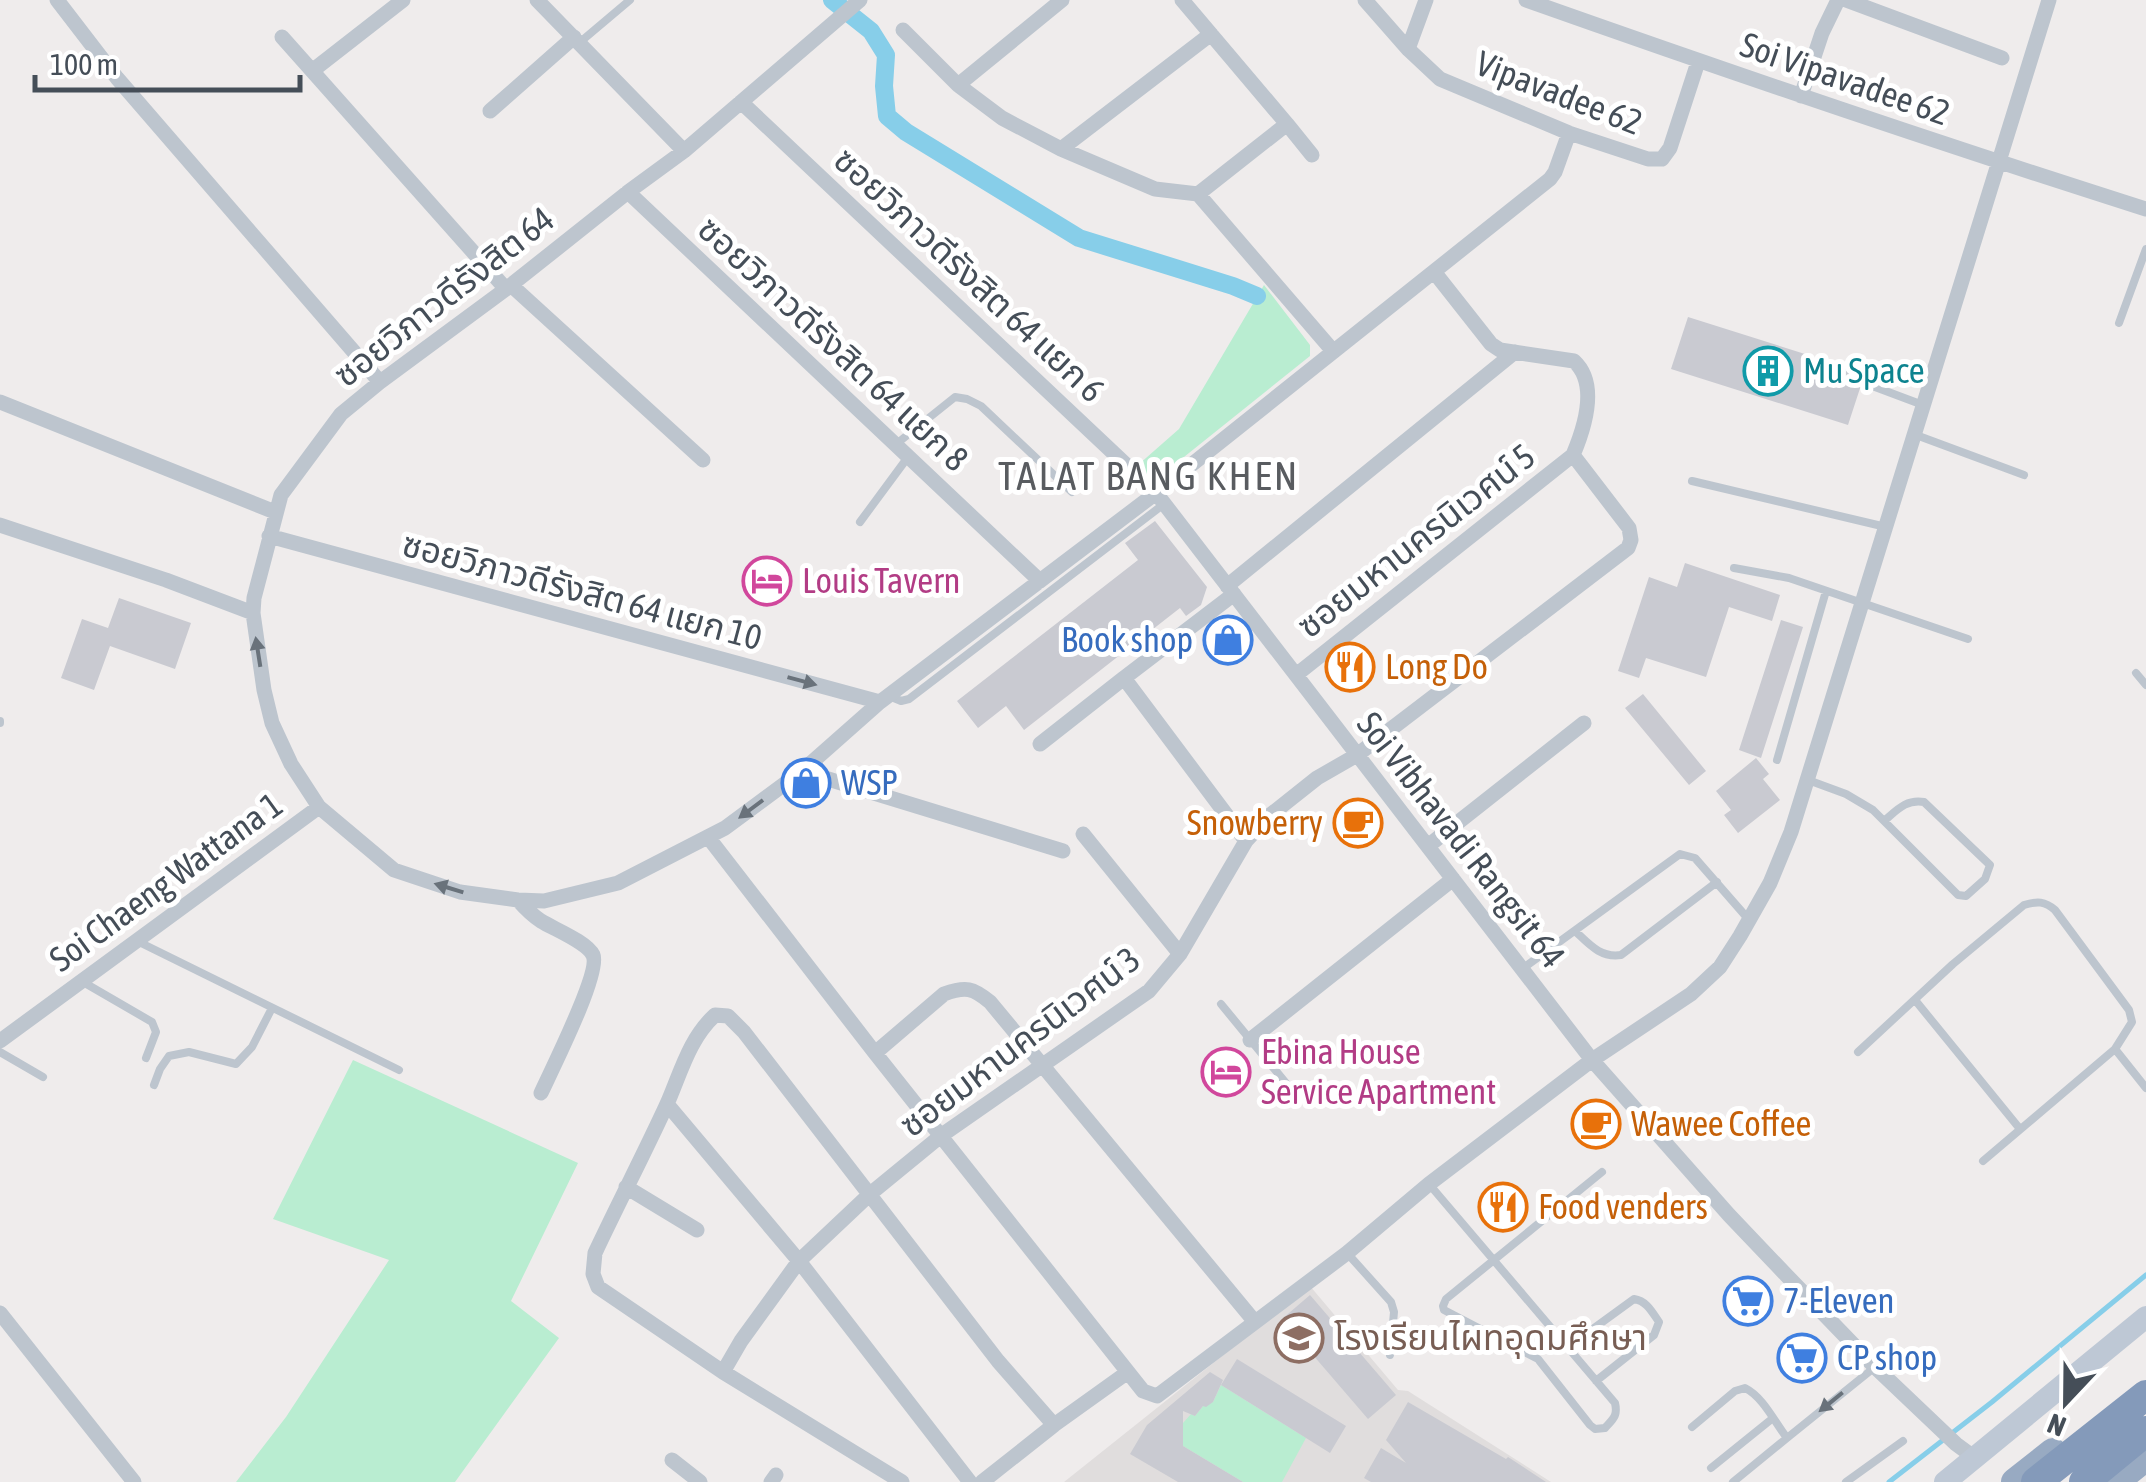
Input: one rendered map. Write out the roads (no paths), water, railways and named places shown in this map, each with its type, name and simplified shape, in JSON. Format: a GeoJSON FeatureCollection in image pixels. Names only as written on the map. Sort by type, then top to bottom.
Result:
{"type":"FeatureCollection","features":[{"type":"Feature","properties":{"kind":"highway"},"geometry":{"type":"LineString","coordinates":[[2015,1482],[2146,1378]]}},
{"type":"Feature","properties":{"kind":"highway"},"geometry":{"type":"LineString","coordinates":[[2036,1482],[2146,1395]]}},
{"type":"Feature","properties":{"kind":"highway"},"geometry":{"type":"LineString","coordinates":[[2084,1482],[2146,1431]]}},
{"type":"Feature","properties":{"kind":"highway"},"geometry":{"type":"LineString","coordinates":[[2115,1482],[2146,1457]]}},
{"type":"Feature","properties":{"kind":"main road"},"geometry":{"type":"LineString","coordinates":[[1945,1482],[2146,1317]]}},
{"type":"Feature","properties":{"kind":"main road"},"geometry":{"type":"LineString","coordinates":[[2133,1482],[2146,1471]]}},
{"type":"Feature","properties":{"kind":"street"},"geometry":{"type":"LineString","coordinates":[[56,0],[117,78],[380,382]]}},
{"type":"Feature","properties":{"kind":"street"},"geometry":{"type":"LineString","coordinates":[[312,71],[403,0]]}},
{"type":"Feature","properties":{"kind":"street"},"geometry":{"type":"LineString","coordinates":[[537,0],[684,151]]}},
{"type":"Feature","properties":{"kind":"street","name":"ซอยวิภาวดีรังสิต 64"},"geometry":{"type":"LineString","coordinates":[[860,0],[684,151],[341,414],[281,495],[252,614],[272,722],[291,764],[320,807],[394,870],[460,892],[518,900],[544,901],[618,883],[726,828],[885,699]]}},
{"type":"Feature","properties":{"kind":"street"},"geometry":{"type":"LineString","coordinates":[[958,84],[1062,0]]}},
{"type":"Feature","properties":{"kind":"street"},"geometry":{"type":"LineString","coordinates":[[1182,0],[1312,156]]}},
{"type":"Feature","properties":{"kind":"street","name":"Vipavadee 62"},"geometry":{"type":"LineString","coordinates":[[1366,0],[1408,50],[1440,79],[1569,133],[1648,159],[1662,159],[1670,148],[1698,62]]}},
{"type":"Feature","properties":{"kind":"street"},"geometry":{"type":"LineString","coordinates":[[1408,50],[1426,0]]}},
{"type":"Feature","properties":{"kind":"street","name":"Soi Vipavadee 62"},"geometry":{"type":"LineString","coordinates":[[1526,0],[1698,62],[2146,209]]}},
{"type":"Feature","properties":{"kind":"street"},"geometry":{"type":"LineString","coordinates":[[1802,96],[1822,33],[1838,0]]}},
{"type":"Feature","properties":{"kind":"street"},"geometry":{"type":"LineString","coordinates":[[1846,0],[2002,58]]}},
{"type":"Feature","properties":{"kind":"street"},"geometry":{"type":"LineString","coordinates":[[708,837],[1143,1392],[1157,1396],[1592,1060],[1691,994],[1720,966],[1750,921],[1784,849],[1808,780],[2050,0]]}},
{"type":"Feature","properties":{"kind":"street"},"geometry":{"type":"LineString","coordinates":[[903,30],[958,84],[1002,118],[1061,149],[1155,189],[1198,194],[1333,352]]}},
{"type":"Feature","properties":{"kind":"street"},"geometry":{"type":"LineString","coordinates":[[1061,149],[1211,34]]}},
{"type":"Feature","properties":{"kind":"street"},"geometry":{"type":"LineString","coordinates":[[282,37],[509,287],[702,460]]}},
{"type":"Feature","properties":{"kind":"street"},"geometry":{"type":"LineString","coordinates":[[490,111],[576,40]]}},
{"type":"Feature","properties":{"kind":"street","name":"ซอยวิภาวดีรังสิต 64 แยก 6"},"geometry":{"type":"LineString","coordinates":[[741,102],[1160,498]]}},
{"type":"Feature","properties":{"kind":"street"},"geometry":{"type":"LineString","coordinates":[[1198,194],[1287,124]]}},
{"type":"Feature","properties":{"kind":"street"},"geometry":{"type":"LineString","coordinates":[[885,699],[1040,581],[1160,498],[1333,352],[1550,179],[1569,133]]}},
{"type":"Feature","properties":{"kind":"street","name":"ซอยวิภาวดีรังสิต 64 แยก 8"},"geometry":{"type":"LineString","coordinates":[[628,192],[1040,581]]}},
{"type":"Feature","properties":{"kind":"street"},"geometry":{"type":"LineString","coordinates":[[1434,273],[1500,350],[1574,361],[1581,367],[1587,404],[1573,455]]}},
{"type":"Feature","properties":{"kind":"street"},"geometry":{"type":"LineString","coordinates":[[1040,744],[1515,352]]}},
{"type":"Feature","properties":{"kind":"street"},"geometry":{"type":"LineString","coordinates":[[0,402],[275,512]]}},
{"type":"Feature","properties":{"kind":"street","name":"ซอยมหานครนิเวศน์ 3"},"geometry":{"type":"LineString","coordinates":[[723,1372],[799,1260],[870,1194],[942,1135],[1149,991],[1180,954],[1246,841],[1269,816],[1317,778],[1358,755],[1628,548],[1629,528],[1573,455]]}},
{"type":"Feature","properties":{"kind":"street","name":"ซอยมหานครนิเวศน์ 5"},"geometry":{"type":"LineString","coordinates":[[1296,675],[1573,455]]}},
{"type":"Feature","properties":{"kind":"street","name":"Soi Vibhavadi Rangsit 64"},"geometry":{"type":"LineString","coordinates":[[1160,498],[1592,1060],[1729,1215],[1875,1367],[1975,1458]]}},
{"type":"Feature","properties":{"kind":"street"},"geometry":{"type":"LineString","coordinates":[[0,524],[166,580],[252,614]]}},
{"type":"Feature","properties":{"kind":"street","name":"ซอยวิภาวดีรังสิต 64 แยก 10"},"geometry":{"type":"LineString","coordinates":[[269,536],[885,699]]}},
{"type":"Feature","properties":{"kind":"street"},"geometry":{"type":"LineString","coordinates":[[1124,678],[1246,841]]}},
{"type":"Feature","properties":{"kind":"street"},"geometry":{"type":"LineString","coordinates":[[1428,846],[1584,724]]}},
{"type":"Feature","properties":{"kind":"street"},"geometry":{"type":"LineString","coordinates":[[802,770],[1063,851]]}},
{"type":"Feature","properties":{"kind":"street","name":"Soi Chaeng Wattana 1"},"geometry":{"type":"LineString","coordinates":[[0,1041],[320,807]]}},
{"type":"Feature","properties":{"kind":"street"},"geometry":{"type":"LineString","coordinates":[[1082,834],[1180,954]]}},
{"type":"Feature","properties":{"kind":"street"},"geometry":{"type":"LineString","coordinates":[[1250,1040],[1453,880]]}},
{"type":"Feature","properties":{"kind":"street"},"geometry":{"type":"LineString","coordinates":[[518,900],[529,912],[585,946],[593,956],[595,969],[541,1093]]}},
{"type":"Feature","properties":{"kind":"street"},"geometry":{"type":"LineString","coordinates":[[875,1053],[944,994],[956,989],[974,990],[990,1002],[1254,1322]]}},
{"type":"Feature","properties":{"kind":"street"},"geometry":{"type":"LineString","coordinates":[[902,1482],[723,1372],[598,1287],[593,1274],[595,1253],[688,1052],[702,1027],[715,1015],[728,1016],[744,1032],[998,1362],[1054,1425]]}},
{"type":"Feature","properties":{"kind":"street"},"geometry":{"type":"LineString","coordinates":[[667,1104],[799,1260],[970,1482]]}},
{"type":"Feature","properties":{"kind":"street"},"geometry":{"type":"LineString","coordinates":[[626,1187],[697,1230]]}},
{"type":"Feature","properties":{"kind":"street"},"geometry":{"type":"LineString","coordinates":[[0,1313],[134,1482]]}},
{"type":"Feature","properties":{"kind":"street"},"geometry":{"type":"LineString","coordinates":[[982,1482],[1128,1372]]}},
{"type":"Feature","properties":{"kind":"street"},"geometry":{"type":"LineString","coordinates":[[672,1460],[700,1482]]}},
{"type":"Feature","properties":{"kind":"lane"},"geometry":{"type":"LineString","coordinates":[[576,40],[630,0]]}},
{"type":"Feature","properties":{"kind":"lane"},"geometry":{"type":"LineString","coordinates":[[2119,323],[2146,249]]}},
{"type":"Feature","properties":{"kind":"lane"},"geometry":{"type":"LineString","coordinates":[[1875,387],[1924,405]]}},
{"type":"Feature","properties":{"kind":"lane"},"geometry":{"type":"LineString","coordinates":[[860,522],[901,451],[956,397],[981,406],[1072,492]]}},
{"type":"Feature","properties":{"kind":"lane"},"geometry":{"type":"LineString","coordinates":[[1914,434],[2024,475]]}},
{"type":"Feature","properties":{"kind":"lane"},"geometry":{"type":"LineString","coordinates":[[1692,481],[1886,527]]}},
{"type":"Feature","properties":{"kind":"lane"},"geometry":{"type":"LineString","coordinates":[[885,699],[909,698],[1160,498]]}},
{"type":"Feature","properties":{"kind":"lane"},"geometry":{"type":"LineString","coordinates":[[1734,568],[1789,578],[1968,639]]}},
{"type":"Feature","properties":{"kind":"lane"},"geometry":{"type":"LineString","coordinates":[[1777,760],[1826,591]]}},
{"type":"Feature","properties":{"kind":"lane"},"geometry":{"type":"LineString","coordinates":[[2136,673],[2146,684]]}},
{"type":"Feature","properties":{"kind":"lane"},"geometry":{"type":"LineString","coordinates":[[1808,780],[1846,794],[1873,810],[1884,821],[1958,895],[1966,896],[1985,879],[1990,865],[1924,802],[1905,803],[1884,821]]}},
{"type":"Feature","properties":{"kind":"lane"},"geometry":{"type":"LineString","coordinates":[[1522,969],[1680,854],[1694,858],[1750,921]]}},
{"type":"Feature","properties":{"kind":"lane"},"geometry":{"type":"LineString","coordinates":[[1575,931],[1598,952],[1620,955],[1717,882]]}},
{"type":"Feature","properties":{"kind":"lane"},"geometry":{"type":"LineString","coordinates":[[1858,1052],[2024,906],[2036,902],[2056,910],[2130,1010],[2132,1022],[2115,1049],[1983,1161]]}},
{"type":"Feature","properties":{"kind":"lane"},"geometry":{"type":"LineString","coordinates":[[136,940],[399,1070]]}},
{"type":"Feature","properties":{"kind":"lane"},"geometry":{"type":"LineString","coordinates":[[83,982],[152,1022],[156,1032],[146,1058]]}},
{"type":"Feature","properties":{"kind":"lane"},"geometry":{"type":"LineString","coordinates":[[1914,1000],[2020,1129]]}},
{"type":"Feature","properties":{"kind":"lane"},"geometry":{"type":"LineString","coordinates":[[1220,1004],[1290,1088],[1280,1096]]}},
{"type":"Feature","properties":{"kind":"lane"},"geometry":{"type":"LineString","coordinates":[[154,1085],[170,1056],[188,1052],[236,1064],[252,1047],[272,1008]]}},
{"type":"Feature","properties":{"kind":"lane"},"geometry":{"type":"LineString","coordinates":[[2115,1049],[2146,1088]]}},
{"type":"Feature","properties":{"kind":"lane"},"geometry":{"type":"LineString","coordinates":[[0,1052],[43,1078]]}},
{"type":"Feature","properties":{"kind":"lane"},"geometry":{"type":"LineString","coordinates":[[1428,1184],[1495,1260],[1615,1403],[1615,1418],[1605,1428],[1590,1426],[1538,1358],[1444,1310],[1443,1306],[1446,1300],[1495,1260],[1602,1172]]}},
{"type":"Feature","properties":{"kind":"lane"},"geometry":{"type":"LineString","coordinates":[[1347,1253],[1391,1302],[1394,1312],[1390,1354]]}},
{"type":"Feature","properties":{"kind":"lane"},"geometry":{"type":"LineString","coordinates":[[1568,1347],[1634,1299],[1650,1308],[1659,1322],[1654,1335],[1596,1381]]}},
{"type":"Feature","properties":{"kind":"lane"},"geometry":{"type":"LineString","coordinates":[[1733,1482],[1875,1367]]}},
{"type":"Feature","properties":{"kind":"lane"},"geometry":{"type":"LineString","coordinates":[[1692,1428],[1735,1391],[1745,1388],[1752,1391],[1787,1438]]}},
{"type":"Feature","properties":{"kind":"lane"},"geometry":{"type":"LineString","coordinates":[[1711,1468],[1773,1418]]}},
{"type":"Feature","properties":{"kind":"lane"},"geometry":{"type":"LineString","coordinates":[[1846,1482],[1902,1440]]}},
{"type":"Feature","properties":{"kind":"waterway"},"geometry":{"type":"LineString","coordinates":[[832,0],[871,31],[886,55],[887,116],[906,132],[1079,238],[1257,296]]}},
{"type":"Feature","properties":{"kind":"waterway"},"geometry":{"type":"LineString","coordinates":[[1889,1482],[2146,1275]]}},
{"type":"Feature","properties":{"kind":"place","name":"Mu Space"},"geometry":{"type":"Point","coordinates":[1768,371]}},
{"type":"Feature","properties":{"kind":"place","name":"Louis Tavern"},"geometry":{"type":"Point","coordinates":[767,581]}},
{"type":"Feature","properties":{"kind":"place","name":"Book shop"},"geometry":{"type":"Point","coordinates":[1228,640]}},
{"type":"Feature","properties":{"kind":"place","name":"Long Do"},"geometry":{"type":"Point","coordinates":[1350,667]}},
{"type":"Feature","properties":{"kind":"place","name":"WSP"},"geometry":{"type":"Point","coordinates":[806,783]}},
{"type":"Feature","properties":{"kind":"place","name":"Snowberry"},"geometry":{"type":"Point","coordinates":[1358,823]}},
{"type":"Feature","properties":{"kind":"place","name":"Ebina House Service Apartment"},"geometry":{"type":"Point","coordinates":[1226,1072]}},
{"type":"Feature","properties":{"kind":"place","name":"Wawee Coffee"},"geometry":{"type":"Point","coordinates":[1596,1124]}},
{"type":"Feature","properties":{"kind":"place","name":"Food venders"},"geometry":{"type":"Point","coordinates":[1503,1207]}},
{"type":"Feature","properties":{"kind":"place","name":"7-Eleven"},"geometry":{"type":"Point","coordinates":[1748,1301]}},
{"type":"Feature","properties":{"kind":"place","name":"โรงเรียนไผทอุดมศึกษา"},"geometry":{"type":"Point","coordinates":[1299,1338]}},
{"type":"Feature","properties":{"kind":"place","name":"CP shop"},"geometry":{"type":"Point","coordinates":[1802,1358]}},
{"type":"Feature","properties":{"kind":"district","name":"TALAT BANG KHEN"},"geometry":{"type":"Point","coordinates":[1149,476]}}]}
